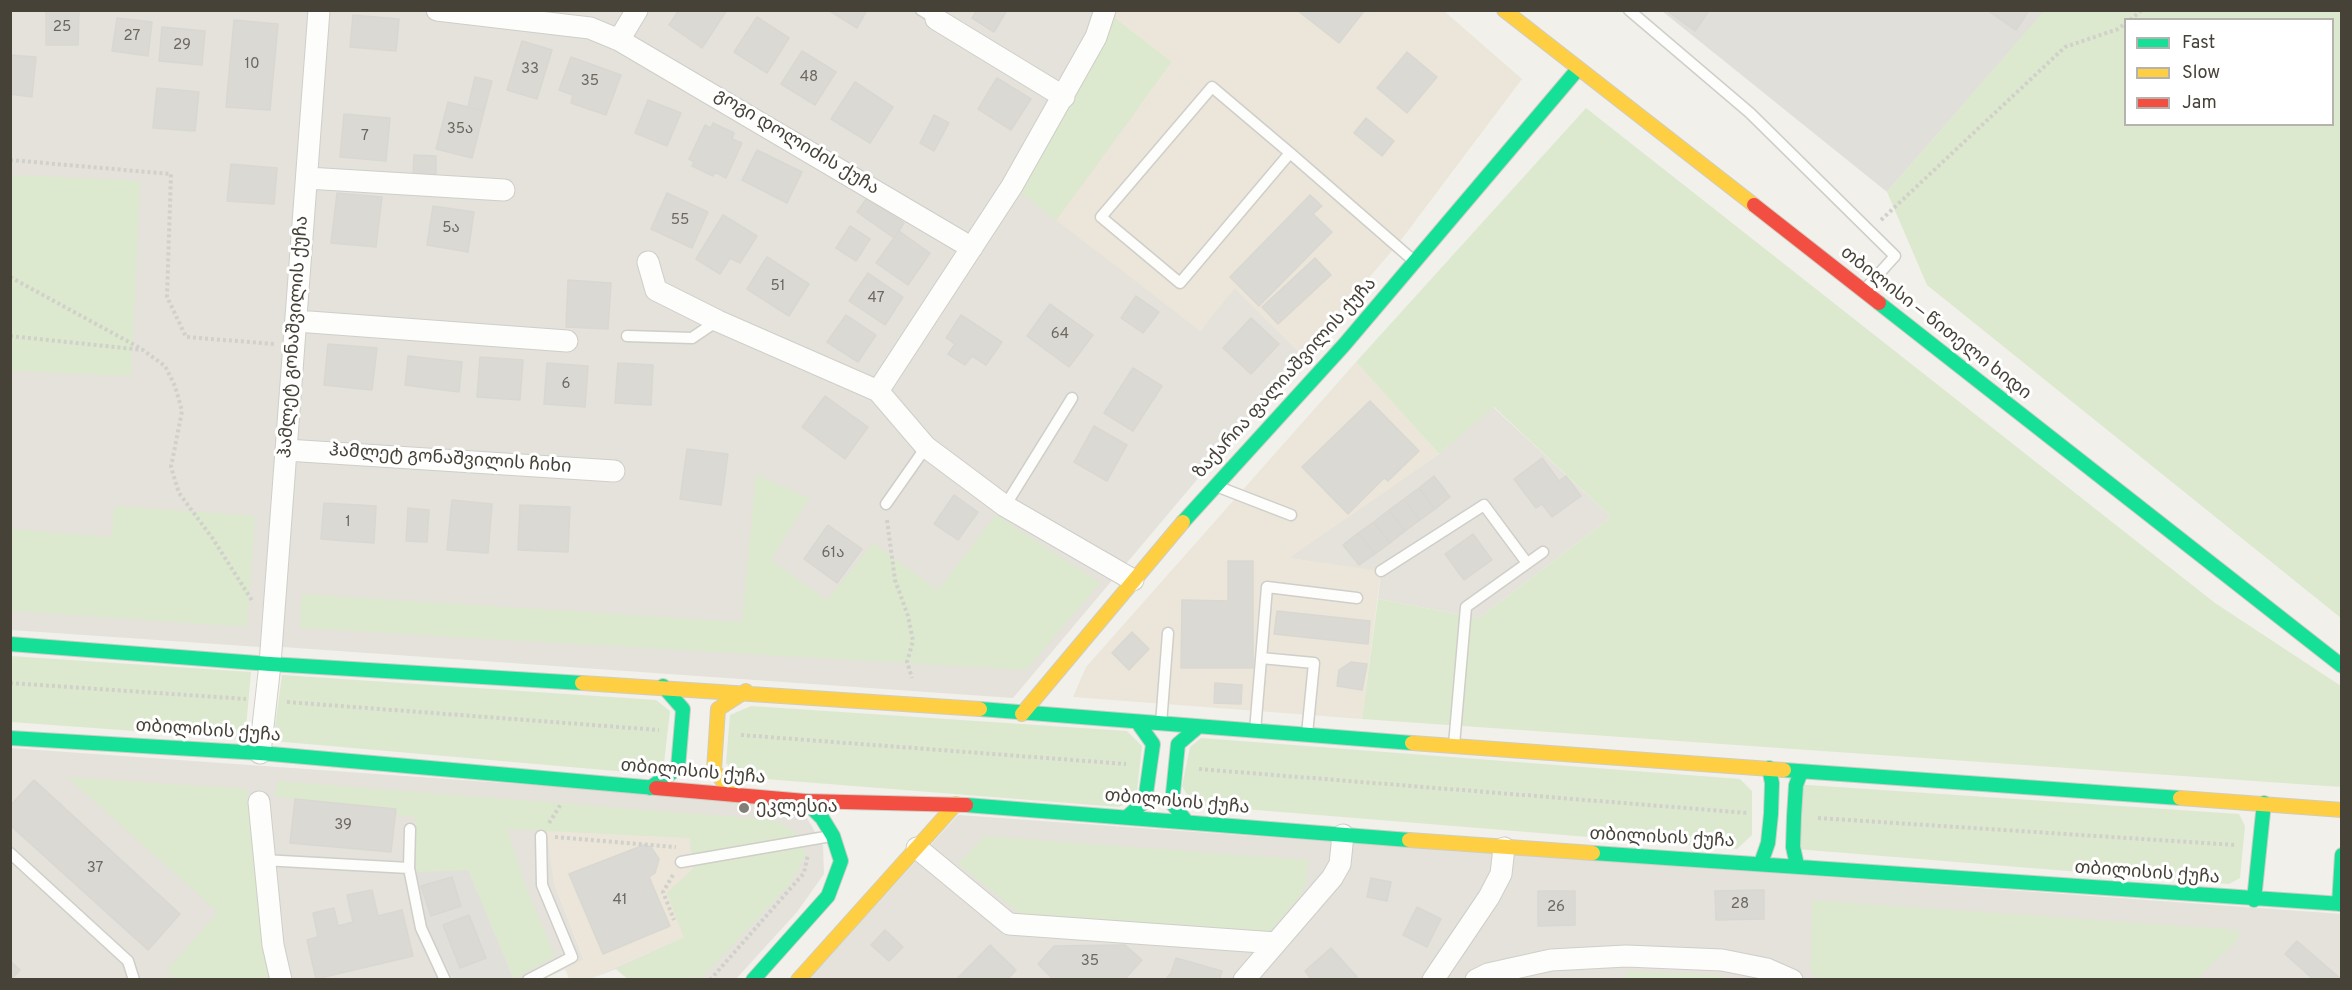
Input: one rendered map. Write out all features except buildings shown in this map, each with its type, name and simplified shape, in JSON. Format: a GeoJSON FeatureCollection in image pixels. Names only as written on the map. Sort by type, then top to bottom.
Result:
{"type":"FeatureCollection","features":[{"type":"Feature","properties":{"kind":"main road","name":"თბილისი — წითელი ხიდი"},"geometry":{"type":"LineString","coordinates":[[1504,10],[2342,666]]}},
{"type":"Feature","properties":{"kind":"main road","name":"ზაქარია ფალიაშვილის ქუჩა"},"geometry":{"type":"LineString","coordinates":[[1022,714],[1213,486],[1344,345],[1578,69]]}},
{"type":"Feature","properties":{"kind":"main road"},"geometry":{"type":"LineString","coordinates":[[10,644],[270,664],[905,702],[1161,725],[2342,810]]}},
{"type":"Feature","properties":{"kind":"main road"},"geometry":{"type":"LineString","coordinates":[[650,788],[678,768],[683,709],[663,686]]}},
{"type":"Feature","properties":{"kind":"main road"},"geometry":{"type":"LineString","coordinates":[[734,795],[714,770],[718,709],[746,691]]}},
{"type":"Feature","properties":{"kind":"main road"},"geometry":{"type":"LineString","coordinates":[[1126,817],[1145,801],[1153,744],[1138,723]]}},
{"type":"Feature","properties":{"kind":"main road"},"geometry":{"type":"LineString","coordinates":[[1186,821],[1172,803],[1178,744],[1198,727]]}},
{"type":"Feature","properties":{"kind":"main road","name":"თბილისის ქუჩა"},"geometry":{"type":"LineString","coordinates":[[10,738],[260,753],[805,801],[956,804],[1504,848],[1797,865],[2254,900],[2340,904]]}},
{"type":"Feature","properties":{"kind":"main road"},"geometry":{"type":"LineString","coordinates":[[1761,863],[1768,843],[1771,814],[1772,783],[1769,768]]}},
{"type":"Feature","properties":{"kind":"main road"},"geometry":{"type":"LineString","coordinates":[[1797,865],[1793,847],[1794,816],[1796,785],[1801,772]]}},
{"type":"Feature","properties":{"kind":"main road"},"geometry":{"type":"LineString","coordinates":[[753,980],[828,896],[841,861],[832,836],[822,818],[805,801]]}},
{"type":"Feature","properties":{"kind":"main road"},"geometry":{"type":"LineString","coordinates":[[2254,900],[2264,803]]}},
{"type":"Feature","properties":{"kind":"main road"},"geometry":{"type":"LineString","coordinates":[[798,980],[956,804]]}},
{"type":"Feature","properties":{"kind":"main road"},"geometry":{"type":"LineString","coordinates":[[2340,904],[2342,855]]}},
{"type":"Feature","properties":{"kind":"street","name":"ჰამლეტ გონაშვილის ქუჩა"},"geometry":{"type":"LineString","coordinates":[[260,753],[270,664],[320,10]]}},
{"type":"Feature","properties":{"kind":"street","name":"გოგი დოლიძის ქუჩა"},"geometry":{"type":"LineString","coordinates":[[437,10],[590,28],[619,40],[972,248]]}},
{"type":"Feature","properties":{"kind":"street"},"geometry":{"type":"LineString","coordinates":[[619,40],[637,10]]}},
{"type":"Feature","properties":{"kind":"street"},"geometry":{"type":"LineString","coordinates":[[878,391],[972,248],[1064,97],[1096,37],[1105,10]]}},
{"type":"Feature","properties":{"kind":"street"},"geometry":{"type":"LineString","coordinates":[[928,15],[1064,97]]}},
{"type":"Feature","properties":{"kind":"street"},"geometry":{"type":"LineString","coordinates":[[307,178],[504,190]]}},
{"type":"Feature","properties":{"kind":"street"},"geometry":{"type":"LineString","coordinates":[[648,262],[656,290],[718,321],[878,391],[926,447],[1005,506],[1133,580]]}},
{"type":"Feature","properties":{"kind":"street"},"geometry":{"type":"LineString","coordinates":[[296,321],[567,341]]}},
{"type":"Feature","properties":{"kind":"street","name":"ჰამლეტ გონაშვილის ჩიხი"},"geometry":{"type":"LineString","coordinates":[[286,450],[614,471]]}},
{"type":"Feature","properties":{"kind":"street"},"geometry":{"type":"LineString","coordinates":[[259,802],[273,945],[281,980]]}},
{"type":"Feature","properties":{"kind":"street"},"geometry":{"type":"LineString","coordinates":[[1244,980],[1332,878],[1340,864],[1343,835]]}},
{"type":"Feature","properties":{"kind":"street"},"geometry":{"type":"LineString","coordinates":[[916,848],[1009,924],[1276,943]]}},
{"type":"Feature","properties":{"kind":"street"},"geometry":{"type":"LineString","coordinates":[[1433,980],[1493,889],[1501,874],[1504,848]]}},
{"type":"Feature","properties":{"kind":"street"},"geometry":{"type":"LineString","coordinates":[[1476,980],[1488,974],[1551,960],[1626,956],[1722,960],[1767,969],[1792,980]]}},
{"type":"Feature","properties":{"kind":"lane"},"geometry":{"type":"LineString","coordinates":[[1629,10],[1750,112],[1895,256],[1864,290]]}},
{"type":"Feature","properties":{"kind":"lane"},"geometry":{"type":"LineString","coordinates":[[1290,153],[1180,283],[1101,217],[1212,87],[1290,153],[1414,261]]}},
{"type":"Feature","properties":{"kind":"lane"},"geometry":{"type":"LineString","coordinates":[[627,336],[692,338],[718,321]]}},
{"type":"Feature","properties":{"kind":"lane"},"geometry":{"type":"LineString","coordinates":[[1005,506],[1072,398]]}},
{"type":"Feature","properties":{"kind":"lane"},"geometry":{"type":"LineString","coordinates":[[886,504],[926,447]]}},
{"type":"Feature","properties":{"kind":"lane"},"geometry":{"type":"LineString","coordinates":[[1213,486],[1291,515]]}},
{"type":"Feature","properties":{"kind":"lane"},"geometry":{"type":"LineString","coordinates":[[1382,571],[1484,505],[1527,563]]}},
{"type":"Feature","properties":{"kind":"lane"},"geometry":{"type":"LineString","coordinates":[[1454,745],[1466,607],[1543,552]]}},
{"type":"Feature","properties":{"kind":"lane"},"geometry":{"type":"LineString","coordinates":[[1255,731],[1267,587],[1357,598]]}},
{"type":"Feature","properties":{"kind":"lane"},"geometry":{"type":"LineString","coordinates":[[1161,725],[1168,633]]}},
{"type":"Feature","properties":{"kind":"lane"},"geometry":{"type":"LineString","coordinates":[[1261,658],[1314,663],[1307,735]]}},
{"type":"Feature","properties":{"kind":"lane"},"geometry":{"type":"LineString","coordinates":[[410,829],[409,868],[421,928],[445,980]]}},
{"type":"Feature","properties":{"kind":"lane"},"geometry":{"type":"LineString","coordinates":[[528,980],[572,957],[542,885],[542,836]]}},
{"type":"Feature","properties":{"kind":"lane"},"geometry":{"type":"LineString","coordinates":[[681,862],[832,836]]}},
{"type":"Feature","properties":{"kind":"lane"},"geometry":{"type":"LineString","coordinates":[[10,853],[128,961],[134,980]]}},
{"type":"Feature","properties":{"kind":"lane"},"geometry":{"type":"LineString","coordinates":[[263,860],[409,868]]}},
{"type":"Feature","properties":{"kind":"path"},"geometry":{"type":"LineString","coordinates":[[1869,231],[2066,47],[2118,29],[2124,24]]}},
{"type":"Feature","properties":{"kind":"path"},"geometry":{"type":"LineString","coordinates":[[10,160],[171,174],[167,297],[186,337],[294,345]]}},
{"type":"Feature","properties":{"kind":"path"},"geometry":{"type":"LineString","coordinates":[[10,277],[143,350],[165,366],[175,386],[182,411],[171,466],[179,493],[213,539],[254,605]]}},
{"type":"Feature","properties":{"kind":"path"},"geometry":{"type":"LineString","coordinates":[[10,336],[143,350]]}},
{"type":"Feature","properties":{"kind":"path"},"geometry":{"type":"LineString","coordinates":[[886,504],[895,580],[913,640],[907,662],[913,675],[905,702]]}},
{"type":"Feature","properties":{"kind":"path"},"geometry":{"type":"LineString","coordinates":[[564,780],[562,802],[542,836],[677,847],[681,862],[663,892],[674,920]]}},
{"type":"Feature","properties":{"kind":"path"},"geometry":{"type":"LineString","coordinates":[[710,980],[804,873],[808,862],[807,841]]}},
{"type":"Feature","properties":{"kind":"shaded area"},"geometry":{"type":"Polygon","coordinates":[[[10,11],[309,11],[260,647],[11,630],[10,11]]]}},
{"type":"Feature","properties":{"kind":"shaded area"},"geometry":{"type":"Polygon","coordinates":[[[328,11],[1116,11],[1115,17],[1200,331],[1234,287],[1302,355],[1013,698],[282,647],[328,11]]]}},
{"type":"Feature","properties":{"kind":"shaded area"},"geometry":{"type":"Polygon","coordinates":[[[1116,11],[1444,11],[1522,79],[1398,244],[1302,355],[1235,288],[1200,331],[1056,220],[1172,62],[1114,17],[1116,11]]]}},
{"type":"Feature","properties":{"kind":"shaded area"},"geometry":{"type":"Polygon","coordinates":[[[1662,11],[2045,11],[1887,192],[1662,11]]]}},
{"type":"Feature","properties":{"kind":"shaded area"},"geometry":{"type":"Polygon","coordinates":[[[1356,362],[1439,454],[1289,558],[1381,571],[1362,719],[1073,697],[1086,667],[1356,362]]]}},
{"type":"Feature","properties":{"kind":"shaded area"},"geometry":{"type":"Polygon","coordinates":[[[1493,407],[1611,517],[1479,618],[1378,599],[1381,572],[1288,558],[1439,454],[1493,407]]]}},
{"type":"Feature","properties":{"kind":"shaded area"},"geometry":{"type":"Polygon","coordinates":[[[10,748],[799,804],[823,846],[824,874],[797,912],[736,979],[628,979],[616,969],[590,979],[684,937],[547,830],[554,883],[584,960],[544,979],[514,979],[467,870],[426,927],[453,979],[11,979],[10,748]]]}},
{"type":"Feature","properties":{"kind":"shaded area"},"geometry":{"type":"Polygon","coordinates":[[[958,815],[2342,914],[2341,980],[808,980],[958,815]]]}},
{"type":"Feature","properties":{"kind":"shaded area"},"geometry":{"type":"Polygon","coordinates":[[[546,830],[690,838],[693,869],[667,893],[684,937],[590,979],[569,979],[565,969],[584,959],[554,883],[546,830]]]}},
{"type":"Feature","properties":{"kind":"shaded area"},"geometry":{"type":"Polygon","coordinates":[[[468,870],[514,979],[453,979],[426,927],[414,872],[468,870]]]}},
{"type":"Feature","properties":{"kind":"green space"},"geometry":{"type":"Polygon","coordinates":[[[2045,10],[2341,11],[2341,618],[1927,285],[1887,192],[2045,10]]]}},
{"type":"Feature","properties":{"kind":"green space"},"geometry":{"type":"Polygon","coordinates":[[[1114,17],[1172,62],[1056,220],[1017,190],[1114,17]]]}},
{"type":"Feature","properties":{"kind":"green space"},"geometry":{"type":"Polygon","coordinates":[[[1586,108],[2215,603],[2341,686],[2341,787],[1362,719],[1378,599],[1479,618],[1611,517],[1494,407],[1439,454],[1356,362],[1586,108]]]}},
{"type":"Feature","properties":{"kind":"green space"},"geometry":{"type":"Polygon","coordinates":[[[11,175],[140,181],[131,376],[11,371],[11,175]]]}},
{"type":"Feature","properties":{"kind":"green space"},"geometry":{"type":"Polygon","coordinates":[[[756,475],[809,498],[771,560],[827,600],[873,543],[938,590],[996,515],[1100,583],[1026,670],[299,628],[302,594],[742,622],[756,475]]]}},
{"type":"Feature","properties":{"kind":"green space"},"geometry":{"type":"Polygon","coordinates":[[[114,506],[255,516],[247,627],[11,611],[11,529],[112,537],[114,506]]]}},
{"type":"Feature","properties":{"kind":"green space"},"geometry":{"type":"Polygon","coordinates":[[[10,656],[251,672],[245,739],[11,722],[10,656]]]}},
{"type":"Feature","properties":{"kind":"green space"},"geometry":{"type":"Polygon","coordinates":[[[282,675],[656,700],[670,711],[664,763],[650,774],[273,741],[282,675]]]}},
{"type":"Feature","properties":{"kind":"green space"},"geometry":{"type":"Polygon","coordinates":[[[751,706],[1127,731],[1142,746],[1136,799],[1119,807],[740,777],[726,763],[730,715],[751,706]]]}},
{"type":"Feature","properties":{"kind":"green space"},"geometry":{"type":"Polygon","coordinates":[[[1201,738],[1740,779],[1752,791],[1752,835],[1737,849],[1207,806],[1190,800],[1182,786],[1190,747],[1201,738]]]}},
{"type":"Feature","properties":{"kind":"green space"},"geometry":{"type":"Polygon","coordinates":[[[67,777],[247,789],[262,942],[270,979],[175,979],[167,970],[218,912],[67,777]]]}},
{"type":"Feature","properties":{"kind":"green space"},"geometry":{"type":"Polygon","coordinates":[[[277,781],[775,820],[796,833],[806,855],[790,884],[700,979],[628,979],[616,969],[684,937],[667,893],[693,869],[690,838],[507,829],[527,890],[555,956],[514,979],[468,870],[414,872],[415,817],[275,796],[277,781]]]}},
{"type":"Feature","properties":{"kind":"green space"},"geometry":{"type":"Polygon","coordinates":[[[1793,784],[2239,814],[2245,826],[2240,878],[2229,884],[1796,849],[1793,784]]]}},
{"type":"Feature","properties":{"kind":"green space"},"geometry":{"type":"Polygon","coordinates":[[[984,836],[1309,860],[1306,885],[1300,896],[1264,938],[1027,919],[958,864],[984,836]]]}},
{"type":"Feature","properties":{"kind":"green space"},"geometry":{"type":"Polygon","coordinates":[[[1812,900],[2239,930],[2238,940],[2196,979],[1821,979],[1811,972],[1812,900]]]}},
{"type":"Feature","properties":{"kind":"green space"},"geometry":{"type":"Polygon","coordinates":[[[1627,971],[1723,975],[1722,980],[1627,980],[1627,971]]]}},
{"type":"Feature","properties":{"kind":"traffic: fast"},"geometry":{"type":"LineString","coordinates":[[1183,522],[1344,345],[1578,69]]}},
{"type":"Feature","properties":{"kind":"traffic: fast"},"geometry":{"type":"LineString","coordinates":[[1879,303],[2342,666]]}},
{"type":"Feature","properties":{"kind":"traffic: fast"},"geometry":{"type":"LineString","coordinates":[[10,644],[270,664],[582,683]]}},
{"type":"Feature","properties":{"kind":"traffic: fast"},"geometry":{"type":"LineString","coordinates":[[650,788],[678,768],[683,709],[663,686]]}},
{"type":"Feature","properties":{"kind":"traffic: fast"},"geometry":{"type":"LineString","coordinates":[[980,709],[1412,743]]}},
{"type":"Feature","properties":{"kind":"traffic: fast"},"geometry":{"type":"LineString","coordinates":[[1127,817],[1145,801],[1153,744],[1138,723]]}},
{"type":"Feature","properties":{"kind":"traffic: fast"},"geometry":{"type":"LineString","coordinates":[[1186,821],[1172,803],[1178,744],[1198,727]]}},
{"type":"Feature","properties":{"kind":"traffic: fast"},"geometry":{"type":"LineString","coordinates":[[10,738],[260,753],[656,788]]}},
{"type":"Feature","properties":{"kind":"traffic: fast"},"geometry":{"type":"LineString","coordinates":[[1761,863],[1768,843],[1771,814],[1772,783],[1769,768]]}},
{"type":"Feature","properties":{"kind":"traffic: fast"},"geometry":{"type":"LineString","coordinates":[[1784,770],[2180,798]]}},
{"type":"Feature","properties":{"kind":"traffic: fast"},"geometry":{"type":"LineString","coordinates":[[1797,865],[1793,847],[1794,816],[1796,785],[1801,772]]}},
{"type":"Feature","properties":{"kind":"traffic: fast"},"geometry":{"type":"LineString","coordinates":[[753,980],[828,896],[841,861],[833,836],[822,818],[805,801]]}},
{"type":"Feature","properties":{"kind":"traffic: fast"},"geometry":{"type":"LineString","coordinates":[[2254,900],[2264,803]]}},
{"type":"Feature","properties":{"kind":"traffic: fast"},"geometry":{"type":"LineString","coordinates":[[966,805],[1409,840]]}},
{"type":"Feature","properties":{"kind":"traffic: fast"},"geometry":{"type":"LineString","coordinates":[[1593,853],[2342,904]]}},
{"type":"Feature","properties":{"kind":"traffic: fast"},"geometry":{"type":"LineString","coordinates":[[2339,904],[2342,855]]}},
{"type":"Feature","properties":{"kind":"traffic: slow"},"geometry":{"type":"LineString","coordinates":[[1504,10],[1754,205]]}},
{"type":"Feature","properties":{"kind":"traffic: slow"},"geometry":{"type":"LineString","coordinates":[[1022,714],[1183,522]]}},
{"type":"Feature","properties":{"kind":"traffic: slow"},"geometry":{"type":"LineString","coordinates":[[582,683],[980,709]]}},
{"type":"Feature","properties":{"kind":"traffic: slow"},"geometry":{"type":"LineString","coordinates":[[734,795],[714,770],[718,709],[746,691]]}},
{"type":"Feature","properties":{"kind":"traffic: slow"},"geometry":{"type":"LineString","coordinates":[[1412,743],[1784,770]]}},
{"type":"Feature","properties":{"kind":"traffic: slow"},"geometry":{"type":"LineString","coordinates":[[2180,798],[2342,810]]}},
{"type":"Feature","properties":{"kind":"traffic: slow"},"geometry":{"type":"LineString","coordinates":[[798,980],[956,804]]}},
{"type":"Feature","properties":{"kind":"traffic: slow"},"geometry":{"type":"LineString","coordinates":[[1409,840],[1593,853]]}},
{"type":"Feature","properties":{"kind":"traffic: jam"},"geometry":{"type":"LineString","coordinates":[[1754,205],[1879,303]]}},
{"type":"Feature","properties":{"kind":"traffic: jam"},"geometry":{"type":"LineString","coordinates":[[656,788],[805,801],[966,805]]}},
{"type":"Feature","properties":{"kind":"place","name":"ეკლესია"},"geometry":{"type":"Point","coordinates":[744,808]}}]}
